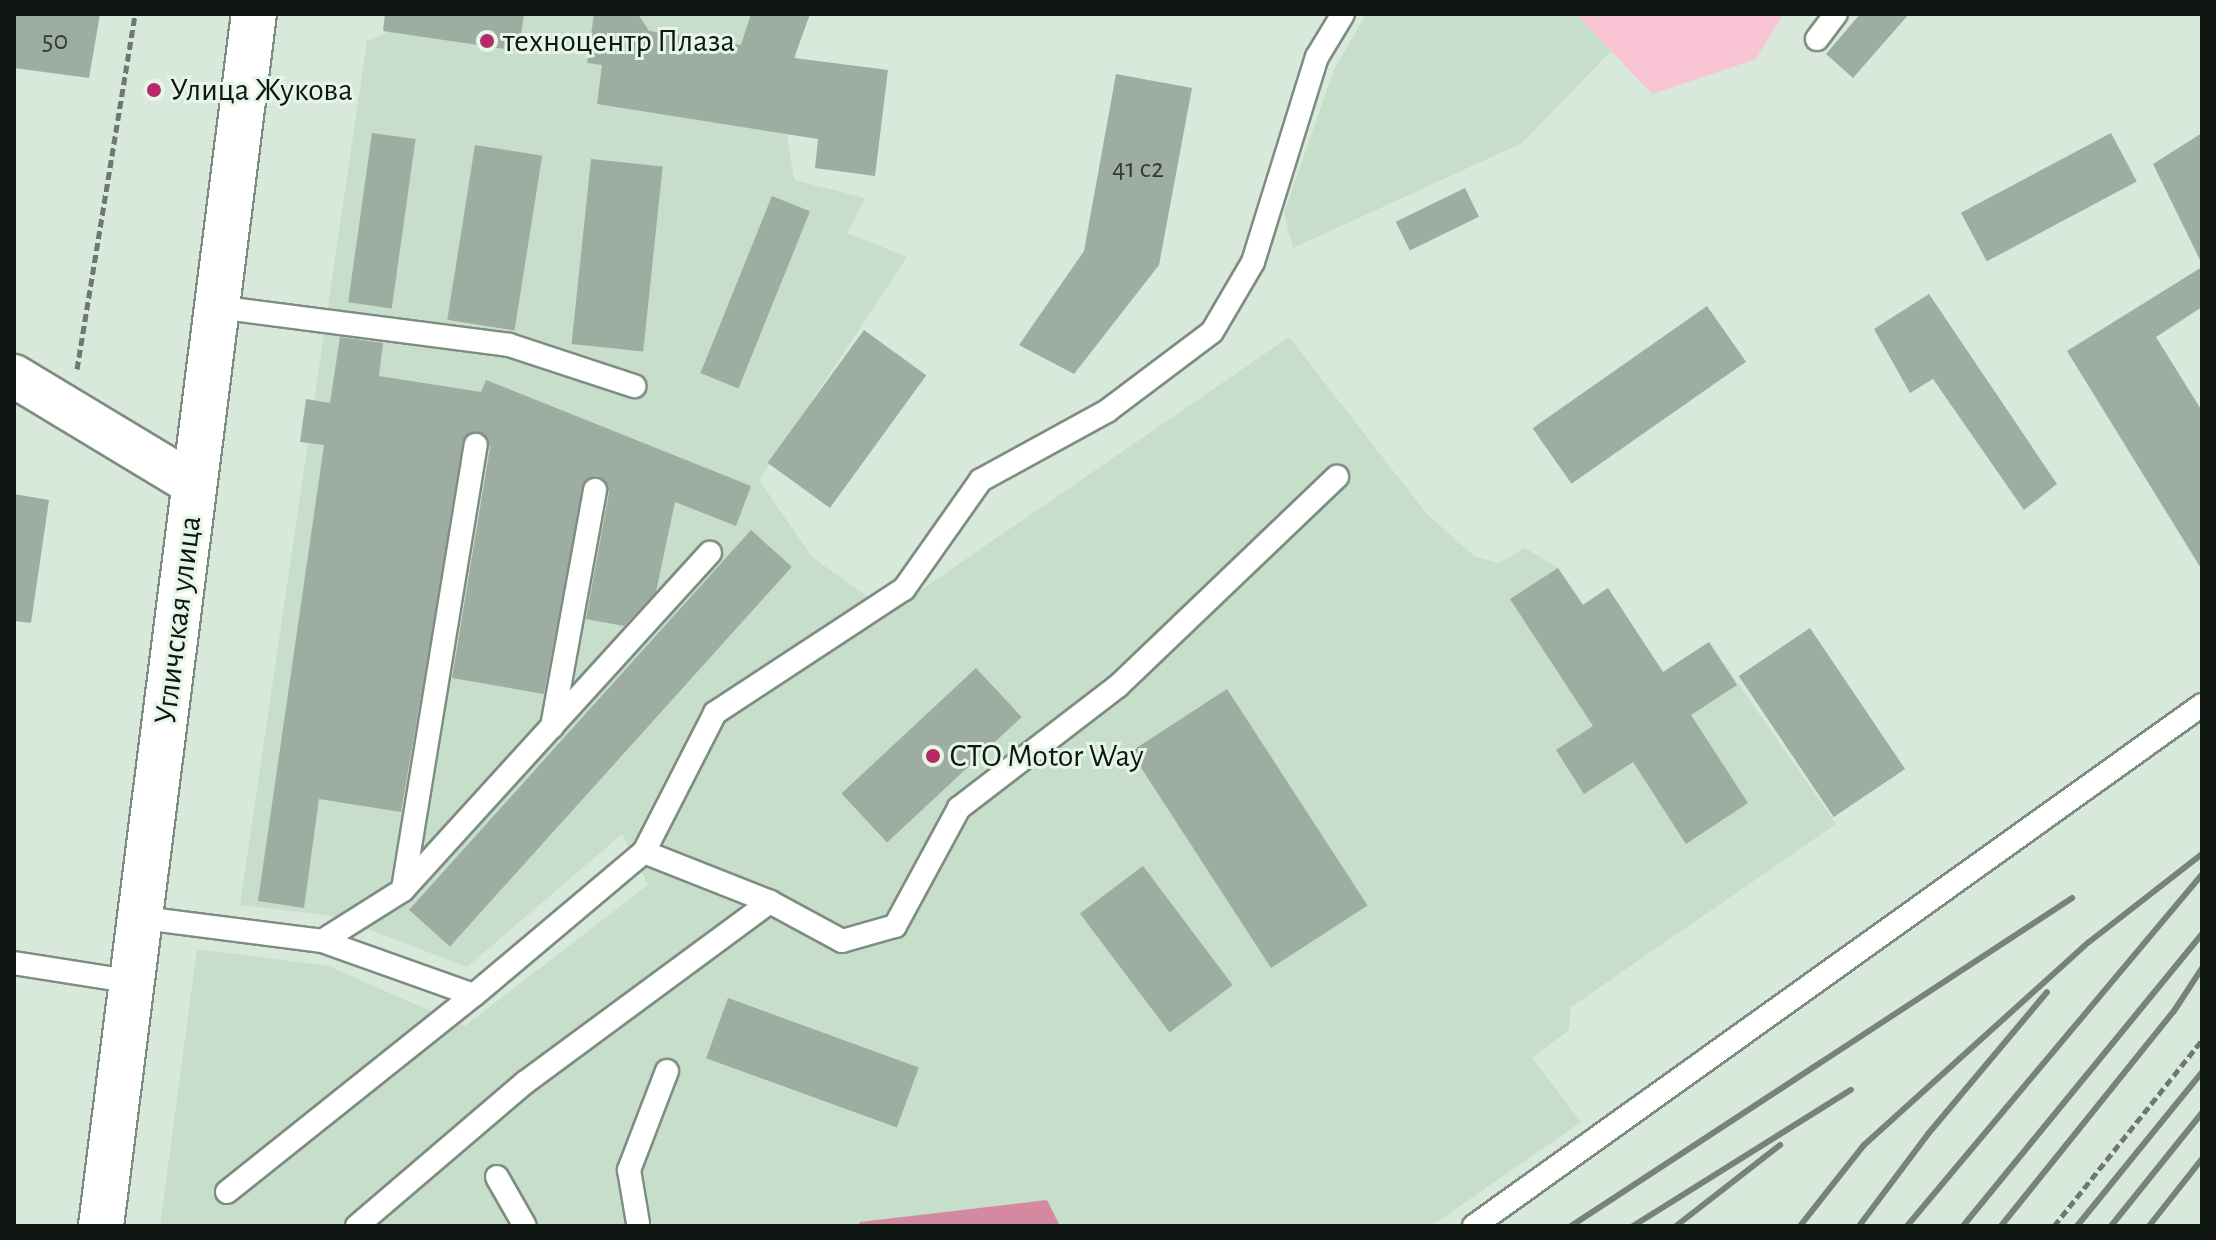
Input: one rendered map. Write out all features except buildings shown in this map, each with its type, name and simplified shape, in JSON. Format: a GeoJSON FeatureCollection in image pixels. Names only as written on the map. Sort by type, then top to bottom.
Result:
{"type":"FeatureCollection","features":[{"type":"Feature","properties":{"kind":"main road","name":"Угличская улица"},"geometry":{"type":"LineString","coordinates":[[101,1226],[143,918],[254,14]]}},
{"type":"Feature","properties":{"kind":"street"},"geometry":{"type":"LineString","coordinates":[[14,376],[195,485]]}},
{"type":"Feature","properties":{"kind":"lane"},"geometry":{"type":"LineString","coordinates":[[227,1192],[474,995],[644,852],[715,713],[904,589],[981,480],[1107,411],[1212,332],[1253,262],[1317,57],[1343,14]]}},
{"type":"Feature","properties":{"kind":"lane"},"geometry":{"type":"LineString","coordinates":[[1817,39],[1836,14]]}},
{"type":"Feature","properties":{"kind":"lane"},"geometry":{"type":"LineString","coordinates":[[217,307],[509,345],[634,386]]}},
{"type":"Feature","properties":{"kind":"lane"},"geometry":{"type":"LineString","coordinates":[[403,890],[476,445]]}},
{"type":"Feature","properties":{"kind":"lane"},"geometry":{"type":"LineString","coordinates":[[644,852],[770,902],[842,941],[895,926],[959,808],[1118,686],[1337,477]]}},
{"type":"Feature","properties":{"kind":"lane"},"geometry":{"type":"LineString","coordinates":[[552,728],[595,490]]}},
{"type":"Feature","properties":{"kind":"lane"},"geometry":{"type":"LineString","coordinates":[[322,941],[403,890],[710,553]]}},
{"type":"Feature","properties":{"kind":"lane"},"geometry":{"type":"LineString","coordinates":[[1474,1226],[2202,705]]}},
{"type":"Feature","properties":{"kind":"lane"},"geometry":{"type":"LineString","coordinates":[[357,1226],[527,1081],[770,902]]}},
{"type":"Feature","properties":{"kind":"lane"},"geometry":{"type":"LineString","coordinates":[[143,918],[322,941],[474,995]]}},
{"type":"Feature","properties":{"kind":"lane"},"geometry":{"type":"LineString","coordinates":[[14,963],[134,982]]}},
{"type":"Feature","properties":{"kind":"lane"},"geometry":{"type":"LineString","coordinates":[[637,1225],[629,1170],[667,1071]]}},
{"type":"Feature","properties":{"kind":"lane"},"geometry":{"type":"LineString","coordinates":[[497,1177],[525,1226]]}},
{"type":"Feature","properties":{"kind":"path"},"geometry":{"type":"LineString","coordinates":[[71,409],[135,14]]}},
{"type":"Feature","properties":{"kind":"path"},"geometry":{"type":"LineString","coordinates":[[2054,1226],[2202,1040]]}},
{"type":"Feature","properties":{"kind":"shaded area"},"geometry":{"type":"Polygon","coordinates":[[[391,14],[810,14],[797,50],[787,134],[794,180],[865,198],[847,233],[907,257],[759,480],[812,557],[889,612],[1289,337],[1426,513],[1475,557],[1499,563],[1525,548],[1558,568],[1583,604],[1608,588],[1663,672],[1709,642],[1836,824],[1571,1007],[1569,1030],[1532,1058],[1581,1122],[1431,1226],[160,1226],[197,949],[328,966],[465,1026],[648,885],[622,834],[467,967],[334,916],[240,905],[367,41],[388,32],[391,14]]]}},
{"type":"Feature","properties":{"kind":"shaded area"},"geometry":{"type":"Polygon","coordinates":[[[1366,14],[1576,14],[1611,51],[1522,143],[1293,248],[1284,213],[1334,70],[1366,14]]]}},
{"type":"Feature","properties":{"kind":"shaded area"},"geometry":{"type":"Polygon","coordinates":[[[1576,14],[1783,14],[1756,59],[1652,94],[1576,14]]]}},
{"type":"Feature","properties":{"kind":"shaded area"},"geometry":{"type":"Polygon","coordinates":[[[1047,1200],[1060,1226],[858,1226],[860,1222],[1047,1200]]]}},
{"type":"Feature","properties":{"kind":"railway"},"geometry":{"type":"LineString","coordinates":[[1800,1226],[1864,1145],[2089,942],[2202,854]]}},
{"type":"Feature","properties":{"kind":"railway"},"geometry":{"type":"LineString","coordinates":[[1907,1226],[2202,874]]}},
{"type":"Feature","properties":{"kind":"railway"},"geometry":{"type":"LineString","coordinates":[[1571,1226],[2072,898]]}},
{"type":"Feature","properties":{"kind":"railway"},"geometry":{"type":"LineString","coordinates":[[1963,1226],[2202,934]]}},
{"type":"Feature","properties":{"kind":"railway"},"geometry":{"type":"LineString","coordinates":[[2001,1226],[2174,1011],[2202,968]]}},
{"type":"Feature","properties":{"kind":"railway"},"geometry":{"type":"LineString","coordinates":[[1859,1226],[1928,1134],[2047,992]]}},
{"type":"Feature","properties":{"kind":"railway"},"geometry":{"type":"LineString","coordinates":[[2077,1226],[2202,1072]]}},
{"type":"Feature","properties":{"kind":"railway"},"geometry":{"type":"LineString","coordinates":[[1633,1226],[1851,1090]]}},
{"type":"Feature","properties":{"kind":"railway"},"geometry":{"type":"LineString","coordinates":[[2111,1226],[2202,1113]]}},
{"type":"Feature","properties":{"kind":"railway"},"geometry":{"type":"LineString","coordinates":[[1676,1226],[1780,1145]]}},
{"type":"Feature","properties":{"kind":"railway"},"geometry":{"type":"LineString","coordinates":[[2149,1226],[2202,1159]]}},
{"type":"Feature","properties":{"kind":"place","name":"техноцентр Плаза"},"geometry":{"type":"Point","coordinates":[487,41]}},
{"type":"Feature","properties":{"kind":"place","name":"Улица Жукова"},"geometry":{"type":"Point","coordinates":[154,90]}},
{"type":"Feature","properties":{"kind":"place","name":"СТО Motor Way"},"geometry":{"type":"Point","coordinates":[933,756]}}]}
